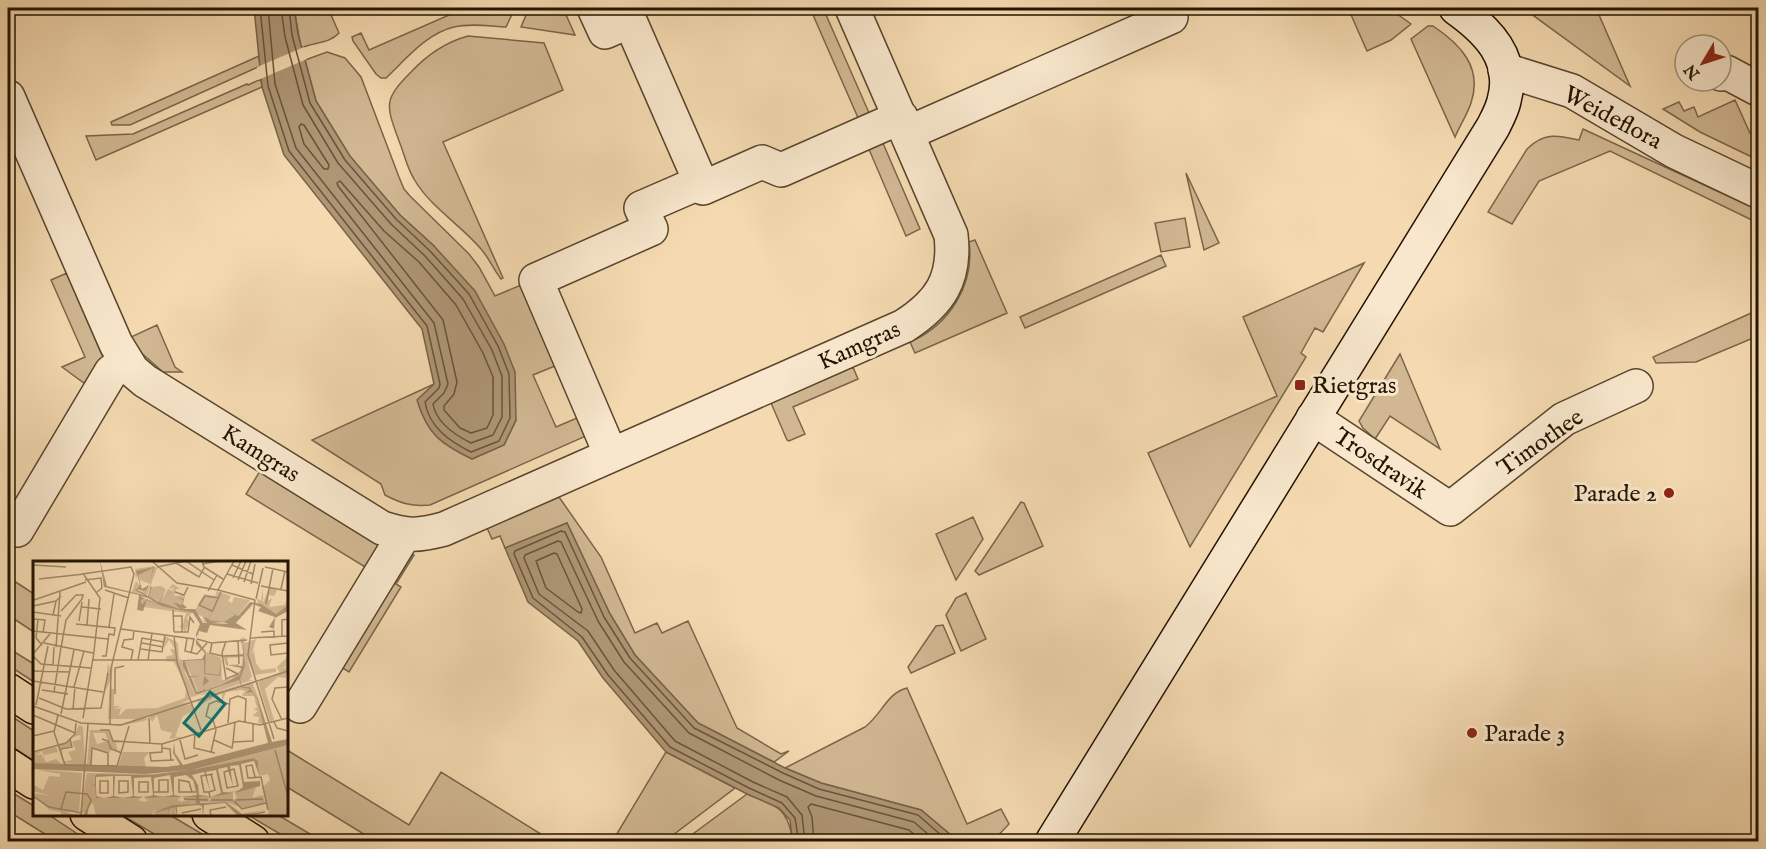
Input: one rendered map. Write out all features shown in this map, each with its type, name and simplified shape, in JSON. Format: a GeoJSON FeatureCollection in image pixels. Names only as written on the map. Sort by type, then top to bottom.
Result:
{"type":"FeatureCollection","features":[{"type":"Feature","properties":{"kind":"main road"},"geometry":{"type":"LineString","coordinates":[[8,690],[33,706]]}},
{"type":"Feature","properties":{"kind":"main road"},"geometry":{"type":"LineString","coordinates":[[8,765],[33,781]]}},
{"type":"Feature","properties":{"kind":"main road"},"geometry":{"type":"LineString","coordinates":[[90,816],[131,842]]}},
{"type":"Feature","properties":{"kind":"main road"},"geometry":{"type":"LineString","coordinates":[[212,816],[253,842]]}},
{"type":"Feature","properties":{"kind":"street"},"geometry":{"type":"LineString","coordinates":[[594,8],[605,32],[630,21],[703,188],[762,162],[782,170],[904,125],[1172,16]]}},
{"type":"Feature","properties":{"kind":"street","name":"Kamgras"},"geometry":{"type":"LineString","coordinates":[[8,97],[116,344],[126,360],[145,381],[382,528],[404,535],[423,535],[444,529],[904,326],[922,314],[938,298],[949,277],[954,254],[951,235],[852,8]]}},
{"type":"Feature","properties":{"kind":"street"},"geometry":{"type":"LineString","coordinates":[[1052,841],[1493,127],[1504,102],[1506,87],[1505,70],[1500,51],[1490,36],[1456,8]]}},
{"type":"Feature","properties":{"kind":"street","name":"Weideflora"},"geometry":{"type":"LineString","coordinates":[[1505,70],[1572,92],[1674,150],[1758,191]]}},
{"type":"Feature","properties":{"kind":"street"},"geometry":{"type":"LineString","coordinates":[[1733,76],[1758,89]]}},
{"type":"Feature","properties":{"kind":"street"},"geometry":{"type":"LineString","coordinates":[[611,455],[536,280],[651,229],[641,208],[701,182]]}},
{"type":"Feature","properties":{"kind":"street"},"geometry":{"type":"LineString","coordinates":[[17,530],[111,372],[126,360]]}},
{"type":"Feature","properties":{"kind":"street","name":"Timothee"},"geometry":{"type":"LineString","coordinates":[[1450,509],[1564,419],[1636,386]]}},
{"type":"Feature","properties":{"kind":"street","name":"Trosdravik"},"geometry":{"type":"LineString","coordinates":[[1313,418],[1450,509]]}},
{"type":"Feature","properties":{"kind":"street"},"geometry":{"type":"LineString","coordinates":[[300,706],[404,535]]}},
{"type":"Feature","properties":{"kind":"shaded area"},"geometry":{"type":"Polygon","coordinates":[[[294,8],[328,8],[339,33],[326,41],[301,48],[294,8]]]}},
{"type":"Feature","properties":{"kind":"shaded area"},"geometry":{"type":"Polygon","coordinates":[[[465,8],[515,8],[506,27],[480,25],[444,30],[417,48],[386,78],[381,78],[376,74],[353,41],[352,37],[361,33],[369,50],[465,8]]]}},
{"type":"Feature","properties":{"kind":"shaded area"},"geometry":{"type":"Polygon","coordinates":[[[529,8],[563,8],[575,35],[521,27],[529,8]]]}},
{"type":"Feature","properties":{"kind":"shaded area"},"geometry":{"type":"Polygon","coordinates":[[[810,8],[823,8],[870,115],[859,120],[810,8]]]}},
{"type":"Feature","properties":{"kind":"shaded area"},"geometry":{"type":"Polygon","coordinates":[[[1348,8],[1389,8],[1411,24],[1391,40],[1367,51],[1348,8]]]}},
{"type":"Feature","properties":{"kind":"shaded area"},"geometry":{"type":"Polygon","coordinates":[[[1523,8],[1596,8],[1630,86],[1523,8]]]}},
{"type":"Feature","properties":{"kind":"shaded area"},"geometry":{"type":"Polygon","coordinates":[[[1428,26],[1433,26],[1460,49],[1467,58],[1474,78],[1471,103],[1455,137],[1411,39],[1428,26]]]}},
{"type":"Feature","properties":{"kind":"shaded area"},"geometry":{"type":"Polygon","coordinates":[[[468,36],[544,43],[563,90],[443,142],[503,278],[501,279],[481,249],[421,189],[407,165],[391,119],[391,97],[402,82],[430,55],[468,36]]]}},
{"type":"Feature","properties":{"kind":"shaded area"},"geometry":{"type":"Polygon","coordinates":[[[327,52],[345,58],[361,77],[404,189],[469,254],[495,296],[521,285],[555,362],[555,366],[533,375],[556,427],[577,418],[586,436],[430,505],[406,504],[385,495],[381,484],[312,440],[434,384],[472,459],[504,445],[516,420],[434,246],[400,215],[350,157],[316,101],[305,60],[327,52]]]}},
{"type":"Feature","properties":{"kind":"shaded area"},"geometry":{"type":"Polygon","coordinates":[[[259,56],[260,66],[130,125],[112,125],[111,122],[259,56]]]}},
{"type":"Feature","properties":{"kind":"shaded area"},"geometry":{"type":"Polygon","coordinates":[[[261,79],[262,87],[96,160],[86,136],[133,134],[261,79]]]}},
{"type":"Feature","properties":{"kind":"shaded area"},"geometry":{"type":"Polygon","coordinates":[[[1735,100],[1750,133],[1758,130],[1758,160],[1700,132],[1663,109],[1679,102],[1684,111],[1694,107],[1698,117],[1735,100]]]}},
{"type":"Feature","properties":{"kind":"shaded area"},"geometry":{"type":"Polygon","coordinates":[[[1583,129],[1758,210],[1758,223],[1610,151],[1539,181],[1512,224],[1488,212],[1527,149],[1545,137],[1579,140],[1583,129]]]}},
{"type":"Feature","properties":{"kind":"shaded area"},"geometry":{"type":"Polygon","coordinates":[[[882,141],[920,229],[906,236],[868,147],[882,141]]]}},
{"type":"Feature","properties":{"kind":"shaded area"},"geometry":{"type":"Polygon","coordinates":[[[1186,173],[1219,243],[1204,250],[1186,173]]]}},
{"type":"Feature","properties":{"kind":"shaded area"},"geometry":{"type":"Polygon","coordinates":[[[1185,218],[1190,247],[1161,252],[1155,223],[1185,218]]]}},
{"type":"Feature","properties":{"kind":"shaded area"},"geometry":{"type":"Polygon","coordinates":[[[975,240],[1007,313],[915,353],[910,342],[937,325],[956,302],[968,273],[969,242],[975,240]]]}},
{"type":"Feature","properties":{"kind":"shaded area"},"geometry":{"type":"Polygon","coordinates":[[[1161,255],[1166,266],[1025,328],[1020,317],[1161,255]]]}},
{"type":"Feature","properties":{"kind":"shaded area"},"geometry":{"type":"Polygon","coordinates":[[[1364,263],[1323,332],[1315,328],[1301,353],[1306,357],[1190,547],[1148,453],[1277,396],[1243,317],[1364,263]]]}},
{"type":"Feature","properties":{"kind":"shaded area"},"geometry":{"type":"Polygon","coordinates":[[[67,273],[103,357],[97,375],[84,383],[62,367],[85,357],[51,280],[67,273]]]}},
{"type":"Feature","properties":{"kind":"shaded area"},"geometry":{"type":"Polygon","coordinates":[[[1758,310],[1758,336],[1696,362],[1656,363],[1653,357],[1758,310]]]}},
{"type":"Feature","properties":{"kind":"shaded area"},"geometry":{"type":"Polygon","coordinates":[[[157,325],[175,367],[182,372],[163,372],[137,349],[131,337],[157,325]]]}},
{"type":"Feature","properties":{"kind":"shaded area"},"geometry":{"type":"Polygon","coordinates":[[[1400,354],[1440,449],[1390,416],[1375,439],[1359,421],[1400,354]]]}},
{"type":"Feature","properties":{"kind":"shaded area"},"geometry":{"type":"Polygon","coordinates":[[[853,367],[858,379],[793,407],[805,434],[787,440],[771,403],[853,367]]]}},
{"type":"Feature","properties":{"kind":"shaded area"},"geometry":{"type":"Polygon","coordinates":[[[260,471],[384,547],[370,570],[246,494],[260,471]]]}},
{"type":"Feature","properties":{"kind":"shaded area"},"geometry":{"type":"Polygon","coordinates":[[[559,497],[601,557],[635,633],[657,623],[662,633],[688,621],[737,728],[781,754],[789,751],[774,762],[698,723],[635,655],[610,614],[567,523],[505,548],[500,536],[492,539],[487,528],[559,497]]]}},
{"type":"Feature","properties":{"kind":"shaded area"},"geometry":{"type":"Polygon","coordinates":[[[1021,502],[1024,503],[1043,546],[979,575],[975,571],[1021,502]]]}},
{"type":"Feature","properties":{"kind":"shaded area"},"geometry":{"type":"Polygon","coordinates":[[[973,517],[983,539],[956,580],[936,534],[973,517]]]}},
{"type":"Feature","properties":{"kind":"shaded area"},"geometry":{"type":"Polygon","coordinates":[[[405,554],[414,555],[396,584],[401,587],[349,672],[338,665],[405,554]]]}},
{"type":"Feature","properties":{"kind":"shaded area"},"geometry":{"type":"Polygon","coordinates":[[[8,577],[33,593],[33,631],[8,615],[8,577]]]}},
{"type":"Feature","properties":{"kind":"shaded area"},"geometry":{"type":"Polygon","coordinates":[[[966,593],[986,639],[961,651],[946,615],[956,598],[966,593]]]}},
{"type":"Feature","properties":{"kind":"shaded area"},"geometry":{"type":"Polygon","coordinates":[[[943,625],[955,653],[911,673],[908,667],[936,626],[943,625]]]}},
{"type":"Feature","properties":{"kind":"shaded area"},"geometry":{"type":"Polygon","coordinates":[[[8,648],[33,663],[33,681],[8,665],[8,648]]]}},
{"type":"Feature","properties":{"kind":"shaded area"},"geometry":{"type":"Polygon","coordinates":[[[907,688],[967,824],[1001,809],[1009,824],[993,841],[958,841],[921,810],[821,783],[785,768],[865,727],[894,694],[907,688]]]}},
{"type":"Feature","properties":{"kind":"shaded area"},"geometry":{"type":"Polygon","coordinates":[[[8,714],[33,730],[33,760],[8,744],[8,714]]]}},
{"type":"Feature","properties":{"kind":"shaded area"},"geometry":{"type":"Polygon","coordinates":[[[288,751],[409,825],[441,772],[552,841],[375,841],[288,788],[288,751]]]}},
{"type":"Feature","properties":{"kind":"shaded area"},"geometry":{"type":"Polygon","coordinates":[[[666,752],[735,788],[665,841],[612,842],[666,752]]]}},
{"type":"Feature","properties":{"kind":"shaded area"},"geometry":{"type":"Polygon","coordinates":[[[8,790],[33,805],[33,816],[50,816],[88,841],[56,841],[8,811],[8,790]]]}},
{"type":"Feature","properties":{"kind":"shaded area"},"geometry":{"type":"Polygon","coordinates":[[[747,794],[772,804],[783,813],[792,837],[788,842],[682,842],[747,794]]]}},
{"type":"Feature","properties":{"kind":"shaded area"},"geometry":{"type":"Polygon","coordinates":[[[124,816],[172,816],[214,841],[166,841],[124,816]]]}},
{"type":"Feature","properties":{"kind":"shaded area"},"geometry":{"type":"Polygon","coordinates":[[[250,816],[280,816],[322,841],[292,841],[250,816]]]}},
{"type":"Feature","properties":{"kind":"water"},"geometry":{"type":"Polygon","coordinates":[[[254,8],[294,8],[298,34],[316,101],[350,156],[400,215],[434,246],[475,291],[504,344],[515,372],[516,420],[504,445],[472,459],[444,443],[425,421],[417,400],[434,384],[422,329],[284,155],[262,87],[254,8]]]}},
{"type":"Feature","properties":{"kind":"water"},"geometry":{"type":"Polygon","coordinates":[[[567,523],[610,614],[635,655],[698,723],[785,768],[821,783],[921,810],[958,841],[788,841],[792,837],[790,820],[779,808],[666,752],[603,678],[578,641],[528,602],[505,548],[567,523]]]}},
{"type":"Feature","properties":{"kind":"pier"},"geometry":{"type":"Polygon","coordinates":[[[304,47],[307,59],[258,80],[257,67],[304,47]]]}},
{"type":"Feature","properties":{"kind":"place","name":"Rietgras"},"geometry":{"type":"Point","coordinates":[1300,385]}},
{"type":"Feature","properties":{"kind":"place","name":"Parade 2"},"geometry":{"type":"Point","coordinates":[1669,493]}},
{"type":"Feature","properties":{"kind":"place","name":"Parade 3"},"geometry":{"type":"Point","coordinates":[1472,733]}}]}
